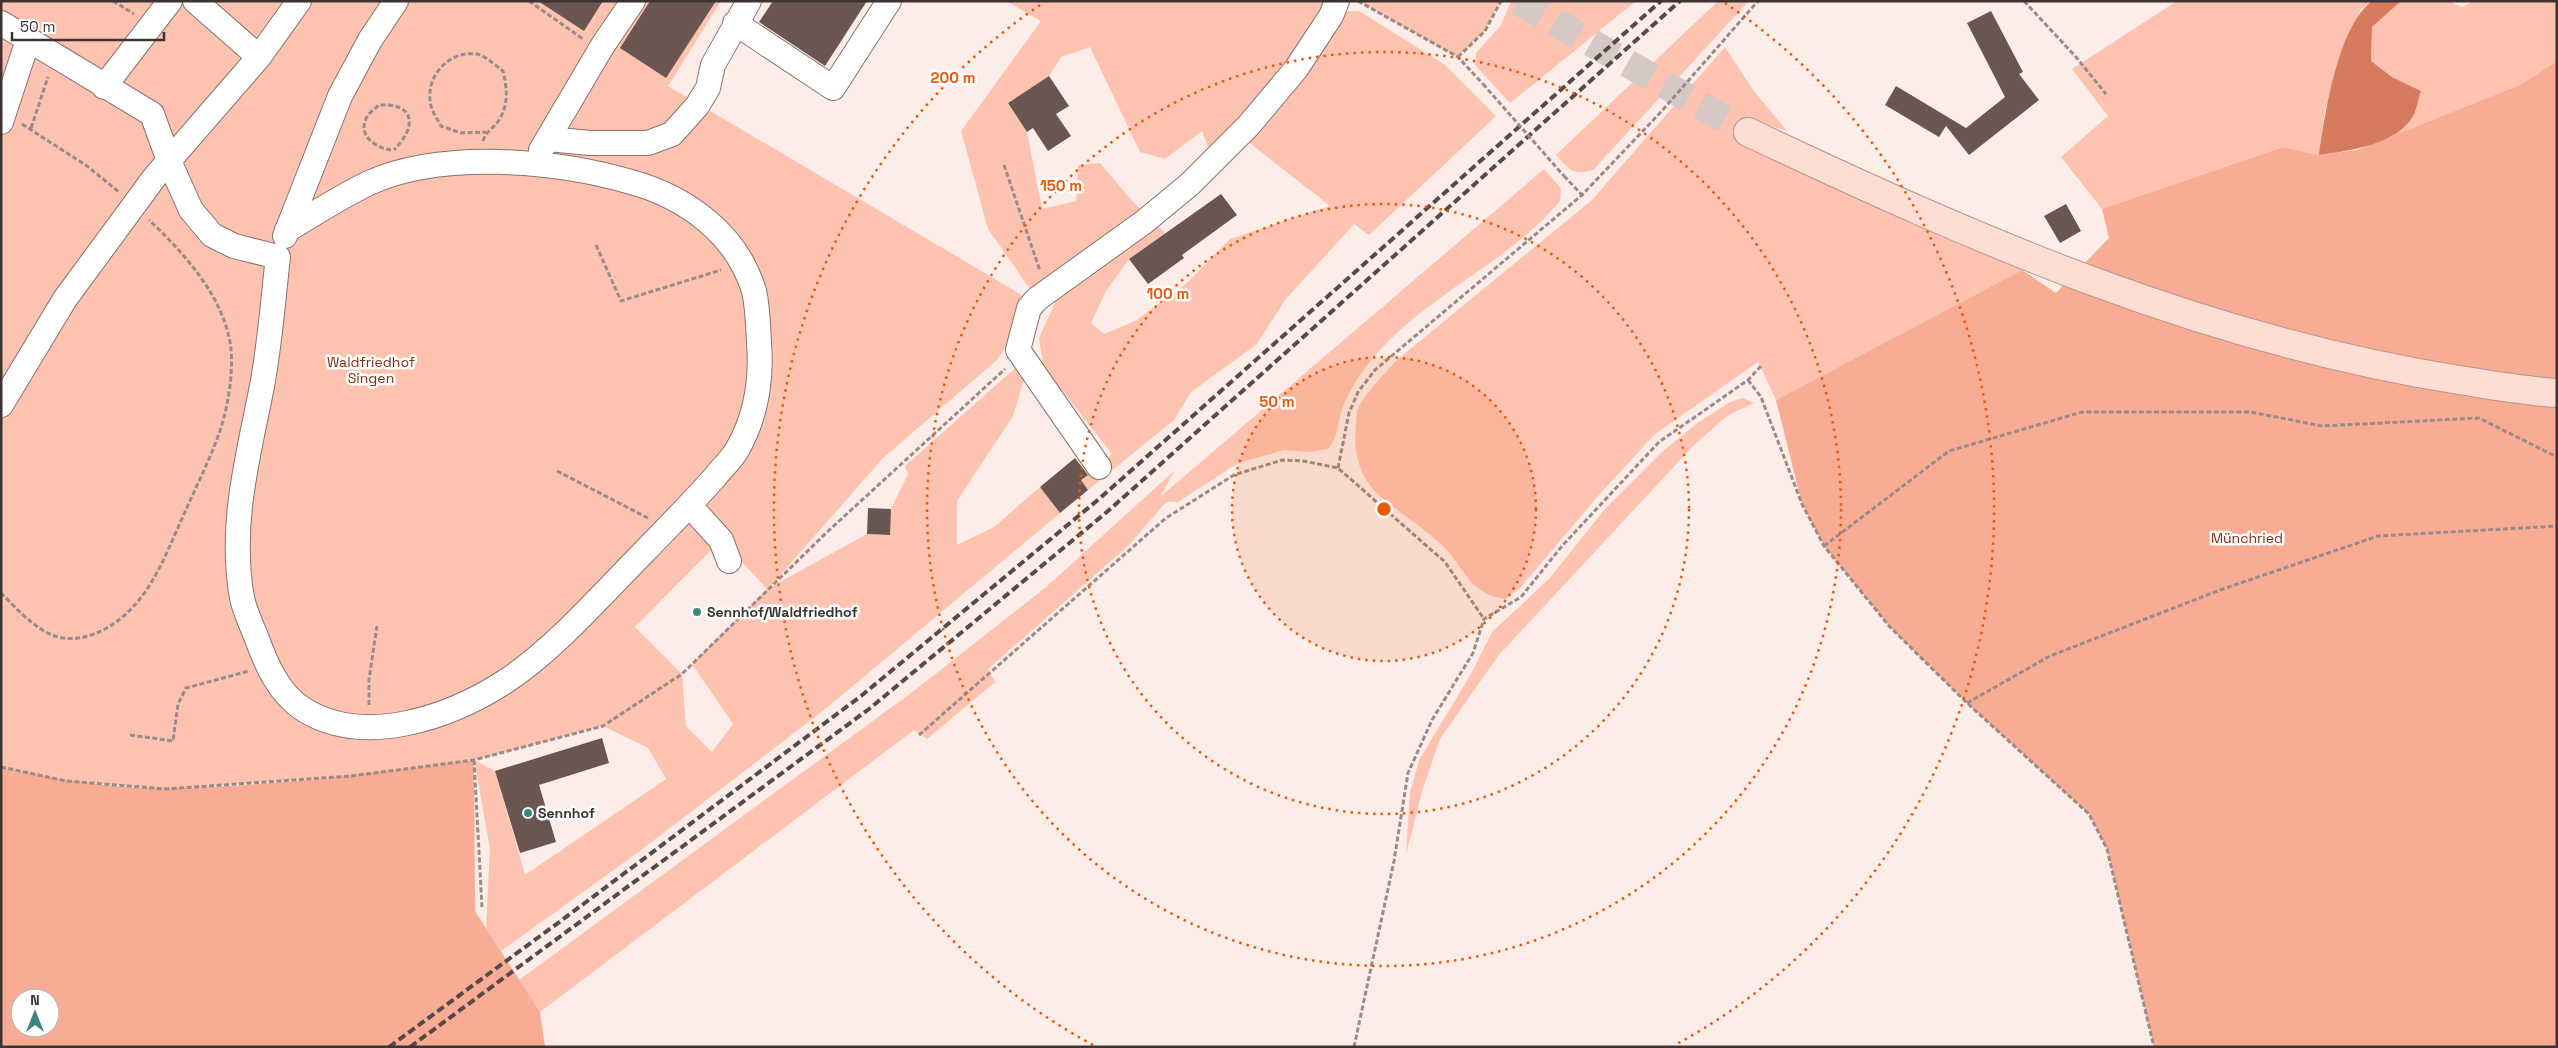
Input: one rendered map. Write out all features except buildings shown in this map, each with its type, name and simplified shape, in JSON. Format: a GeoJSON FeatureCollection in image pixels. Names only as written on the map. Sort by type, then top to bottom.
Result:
{"type":"FeatureCollection","features":[{"type":"Feature","properties":{"kind":"main road"},"geometry":{"type":"LineString","coordinates":[[1748,132],[1924,215],[2063,272],[2177,312],[2368,365],[2557,393]]}},
{"type":"Feature","properties":{"kind":"lane"},"geometry":{"type":"LineString","coordinates":[[104,86],[170,1]]}},
{"type":"Feature","properties":{"kind":"lane"},"geometry":{"type":"LineString","coordinates":[[195,1],[259,57]]}},
{"type":"Feature","properties":{"kind":"lane"},"geometry":{"type":"LineString","coordinates":[[1,406],[65,299],[134,205],[169,161],[259,57],[299,1]]}},
{"type":"Feature","properties":{"kind":"lane"},"geometry":{"type":"LineString","coordinates":[[287,230],[372,182],[419,168],[475,163],[533,164],[596,172],[660,190],[694,209],[712,225],[741,264],[754,290],[758,315],[761,369],[756,404],[735,453],[690,506],[538,656],[506,682],[449,711],[410,722],[373,728],[338,724],[302,709],[278,684],[262,652],[243,602],[238,557],[240,494],[263,382],[278,258],[287,230],[340,96],[370,40],[396,1]]}},
{"type":"Feature","properties":{"kind":"lane"},"geometry":{"type":"LineString","coordinates":[[533,164],[600,50],[633,1]]}},
{"type":"Feature","properties":{"kind":"lane"},"geometry":{"type":"LineString","coordinates":[[548,139],[648,143],[672,134],[697,106],[708,88],[713,65],[749,1]]}},
{"type":"Feature","properties":{"kind":"lane"},"geometry":{"type":"LineString","coordinates":[[735,24],[833,88],[889,1]]}},
{"type":"Feature","properties":{"kind":"lane"},"geometry":{"type":"LineString","coordinates":[[1099,467],[1018,350],[1029,308],[1047,291],[1144,222],[1190,184],[1242,132],[1296,69],[1331,16],[1337,1]]}},
{"type":"Feature","properties":{"kind":"lane"},"geometry":{"type":"LineString","coordinates":[[1,24],[152,114],[169,161],[191,210],[212,235],[234,246],[278,258]]}},
{"type":"Feature","properties":{"kind":"lane"},"geometry":{"type":"LineString","coordinates":[[3,118],[28,40]]}},
{"type":"Feature","properties":{"kind":"lane"},"geometry":{"type":"LineString","coordinates":[[690,506],[721,540],[729,561]]}},
{"type":"Feature","properties":{"kind":"path"},"geometry":{"type":"LineString","coordinates":[[529,1],[600,50]]}},
{"type":"Feature","properties":{"kind":"path"},"geometry":{"type":"LineString","coordinates":[[1358,1],[1458,57],[1582,195]]}},
{"type":"Feature","properties":{"kind":"path"},"geometry":{"type":"LineString","coordinates":[[1458,57],[1485,31],[1501,1]]}},
{"type":"Feature","properties":{"kind":"path"},"geometry":{"type":"LineString","coordinates":[[1338,468],[1349,414],[1358,392],[1375,370],[1582,195],[1660,113],[1758,1]]}},
{"type":"Feature","properties":{"kind":"path"},"geometry":{"type":"LineString","coordinates":[[2024,1],[2076,57],[2106,94]]}},
{"type":"Feature","properties":{"kind":"path"},"geometry":{"type":"LineString","coordinates":[[475,163],[486,132],[499,120],[508,94],[503,71],[478,54],[460,54],[442,65],[430,84],[431,108],[441,126],[461,133],[486,132]]}},
{"type":"Feature","properties":{"kind":"path"},"geometry":{"type":"LineString","coordinates":[[31,128],[54,56]]}},
{"type":"Feature","properties":{"kind":"path"},"geometry":{"type":"LineString","coordinates":[[392,176],[394,151],[404,140],[410,124],[406,112],[395,104],[379,104],[366,117],[363,128],[368,139],[380,149],[394,151]]}},
{"type":"Feature","properties":{"kind":"path"},"geometry":{"type":"LineString","coordinates":[[1,593],[39,627],[57,637],[86,637],[106,629],[134,607],[166,554],[204,470],[223,421],[231,374],[231,349],[224,323],[213,297],[175,244],[134,205],[87,166],[31,128],[3,118]]}},
{"type":"Feature","properties":{"kind":"path"},"geometry":{"type":"LineString","coordinates":[[1004,164],[1047,291]]}},
{"type":"Feature","properties":{"kind":"path"},"geometry":{"type":"LineString","coordinates":[[596,245],[622,301],[741,264]]}},
{"type":"Feature","properties":{"kind":"path"},"geometry":{"type":"LineString","coordinates":[[1354,1047],[1394,861],[1408,773],[1432,720],[1473,653],[1484,619],[1521,597],[1562,546],[1659,442],[1748,380],[1761,366]]}},
{"type":"Feature","properties":{"kind":"path"},"geometry":{"type":"LineString","coordinates":[[1748,380],[1761,397],[1802,504],[1824,546],[1890,628],[1967,703],[2089,814],[2107,849],[2154,1047]]}},
{"type":"Feature","properties":{"kind":"path"},"geometry":{"type":"LineString","coordinates":[[1824,546],[1949,452],[2082,412],[2251,412],[2322,426],[2479,418],[2557,457]]}},
{"type":"Feature","properties":{"kind":"path"},"geometry":{"type":"LineString","coordinates":[[919,735],[1166,518],[1234,475],[1264,464],[1282,460],[1303,461],[1338,468],[1445,562],[1484,619]]}},
{"type":"Feature","properties":{"kind":"path"},"geometry":{"type":"LineString","coordinates":[[556,471],[634,513],[669,527]]}},
{"type":"Feature","properties":{"kind":"path"},"geometry":{"type":"LineString","coordinates":[[1967,703],[2050,656],[2220,590],[2378,536],[2557,526]]}},
{"type":"Feature","properties":{"kind":"path"},"geometry":{"type":"LineString","coordinates":[[373,728],[370,720],[369,679],[377,626]]}},
{"type":"Feature","properties":{"kind":"path"},"geometry":{"type":"LineString","coordinates":[[130,735],[172,741],[178,704],[186,688],[230,677]]}},
{"type":"Feature","properties":{"kind":"path"},"geometry":{"type":"LineString","coordinates":[[474,760],[482,907]]}},
{"type":"Feature","properties":{"kind":"green space","name":"Waldfriedhof Singen"},"geometry":{"type":"Polygon","coordinates":[[[1,1],[721,1],[668,86],[1022,295],[1012,337],[997,360],[883,458],[769,588],[867,534],[889,535],[891,509],[908,474],[905,466],[1032,353],[1013,416],[957,501],[957,545],[994,527],[1040,487],[1060,513],[824,710],[640,851],[501,951],[486,928],[490,848],[474,760],[351,776],[166,789],[66,781],[1,767],[1,1]],[[721,540],[635,627],[682,674],[686,726],[712,752],[733,724],[692,664],[767,589],[721,540]],[[603,726],[474,760],[495,771],[525,875],[666,779],[648,748],[603,726]]]}},
{"type":"Feature","properties":{"kind":"green space"},"geometry":{"type":"Polygon","coordinates":[[[1006,1],[1322,1],[1322,10],[1310,36],[1279,78],[1256,104],[1208,147],[1202,131],[1165,159],[1140,152],[1090,47],[1061,57],[1049,76],[1008,103],[1027,132],[1042,209],[1076,201],[1078,165],[1100,163],[1134,203],[1165,233],[1129,259],[1106,291],[1091,323],[1104,334],[1135,321],[1187,283],[1230,239],[1330,206],[1247,141],[1342,11],[1359,11],[1445,65],[1496,116],[1369,235],[1354,224],[1285,300],[1257,344],[1191,392],[1174,420],[1088,490],[1081,480],[1112,454],[1043,366],[1039,338],[1055,303],[1037,299],[988,229],[961,131],[1041,21],[1006,1]]]}},
{"type":"Feature","properties":{"kind":"green space"},"geometry":{"type":"Polygon","coordinates":[[[1358,1],[1500,1],[1485,31],[1457,57],[1358,1]]]}},
{"type":"Feature","properties":{"kind":"green space"},"geometry":{"type":"Polygon","coordinates":[[[1511,1],[1636,1],[1510,103],[1475,65],[1476,53],[1501,25],[1511,1]]]}},
{"type":"Feature","properties":{"kind":"green space"},"geometry":{"type":"Polygon","coordinates":[[[1718,1],[1749,1],[1593,170],[1576,172],[1568,168],[1556,155],[1718,1]]]}},
{"type":"Feature","properties":{"kind":"green space"},"geometry":{"type":"Polygon","coordinates":[[[2177,1],[2372,1],[2361,9],[2325,110],[2319,155],[2283,147],[2102,209],[2061,157],[2108,116],[2072,69],[2177,1]]]}},
{"type":"Feature","properties":{"kind":"green space"},"geometry":{"type":"Polygon","coordinates":[[[2401,1],[2448,1],[2462,7],[2474,1],[2557,1],[2557,61],[2522,84],[2392,136],[2412,117],[2421,91],[2392,77],[2371,61],[2372,27],[2401,1]]]}},
{"type":"Feature","properties":{"kind":"green space"},"geometry":{"type":"Polygon","coordinates":[[[1725,47],[1753,90],[1787,131],[1764,124],[1748,132],[1752,150],[2022,270],[1776,400],[1758,362],[1655,434],[1598,496],[1520,588],[1505,599],[1492,596],[1482,591],[1468,578],[1441,544],[1381,497],[1367,481],[1357,455],[1355,435],[1358,408],[1372,387],[1398,359],[1592,200],[1725,47]]]}},
{"type":"Feature","properties":{"kind":"green space","name":"Münchried"},"geometry":{"type":"Polygon","coordinates":[[[2557,61],[2557,1047],[2154,1047],[2107,849],[2089,814],[1967,703],[1890,627],[1824,546],[1802,504],[1776,400],[2022,270],[2056,293],[2109,238],[2102,209],[2283,147],[2319,155],[2357,150],[2522,84],[2557,61]]]}},
{"type":"Feature","properties":{"kind":"green space"},"geometry":{"type":"Polygon","coordinates":[[[1544,169],[1561,188],[1560,201],[1519,241],[1426,309],[1383,347],[1365,368],[1350,391],[1343,407],[1334,440],[1328,449],[1308,452],[1284,450],[1238,463],[1178,502],[1166,502],[1129,545],[988,669],[995,682],[927,739],[914,730],[540,1012],[519,980],[915,690],[1045,588],[1175,470],[1160,497],[1544,169]]]}},
{"type":"Feature","properties":{"kind":"green space"},"geometry":{"type":"Polygon","coordinates":[[[1743,398],[1754,403],[1728,415],[1694,445],[1498,656],[1440,739],[1423,788],[1406,854],[1410,793],[1419,760],[1471,674],[1492,632],[1549,579],[1604,510],[1662,452],[1699,422],[1730,402],[1743,398]]]}},
{"type":"Feature","properties":{"kind":"green space"},"geometry":{"type":"Polygon","coordinates":[[[474,760],[475,911],[540,1012],[545,1047],[1,1047],[1,767],[83,782],[146,788],[244,785],[474,760]]]}},
{"type":"Feature","properties":{"kind":"shaded area"},"geometry":{"type":"Polygon","coordinates":[[[2372,1],[2401,1],[2372,27],[2371,61],[2392,77],[2421,91],[2416,110],[2406,126],[2384,140],[2357,149],[2319,155],[2329,95],[2342,50],[2350,30],[2360,13],[2372,1]]]}},
{"type":"Feature","properties":{"kind":"tunnel"},"geometry":{"type":"LineString","coordinates":[[1518,1],[1748,132]]}},
{"type":"Feature","properties":{"kind":"railway"},"geometry":{"type":"LineString","coordinates":[[389,1047],[861,696],[1099,499],[1661,1]]}},
{"type":"Feature","properties":{"kind":"railway"},"geometry":{"type":"LineString","coordinates":[[410,1047],[869,709],[1108,511],[1680,1]]}},
{"type":"Feature","properties":{"kind":"place","name":"Sennhof/Waldfriedhof"},"geometry":{"type":"Point","coordinates":[697,612]}},
{"type":"Feature","properties":{"kind":"place","name":"Sennhof"},"geometry":{"type":"Point","coordinates":[528,813]}}]}
